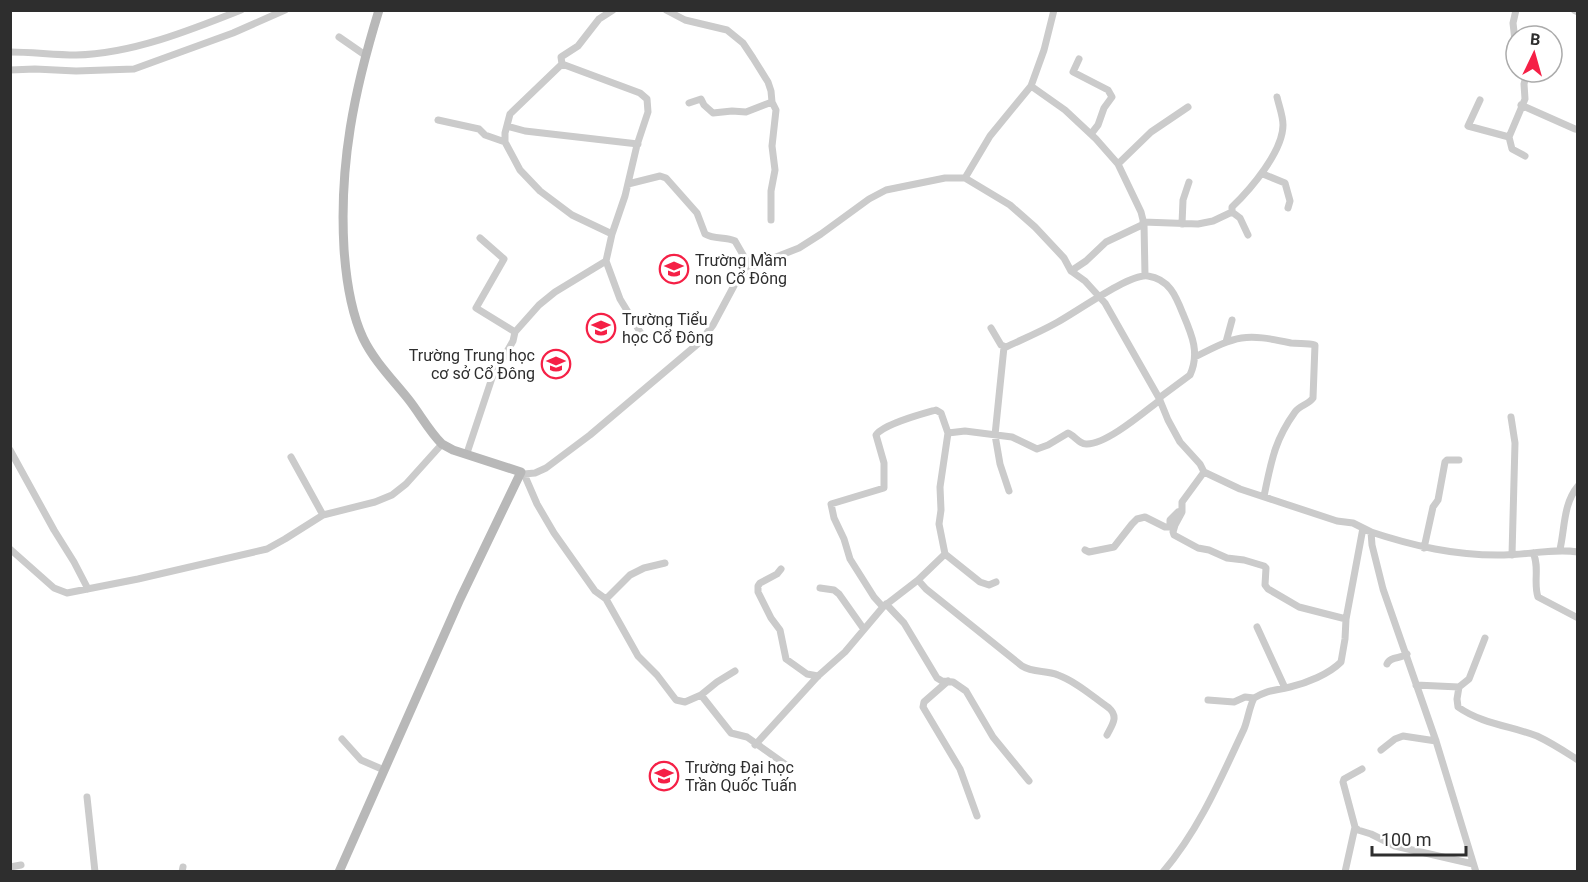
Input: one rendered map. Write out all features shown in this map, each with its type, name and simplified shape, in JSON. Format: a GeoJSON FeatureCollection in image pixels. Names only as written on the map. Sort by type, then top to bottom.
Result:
{"type":"FeatureCollection","features":[{"type":"Feature","properties":{"kind":"street"},"geometry":{"type":"LineString","coordinates":[[10,52],[76,55],[121,51],[207,24],[241,10]]}},
{"type":"Feature","properties":{"kind":"street"},"geometry":{"type":"LineString","coordinates":[[10,70],[134,69],[233,33],[285,10]]}},
{"type":"Feature","properties":{"kind":"street"},"geometry":{"type":"LineString","coordinates":[[379,10],[365,56],[345,160],[343,207],[345,269],[349,293],[362,335],[377,362],[442,444],[453,450],[522,473],[546,468],[590,435],[700,342],[713,325],[736,282],[750,267],[799,248],[869,199],[886,190],[945,178],[965,178],[1010,205],[1035,227],[1064,258],[1071,271],[1085,280],[1105,303],[1159,399],[1180,442],[1200,464],[1204,472],[1240,489],[1336,521],[1353,523],[1371,532],[1372,546],[1383,589],[1436,741],[1475,868]]}},
{"type":"Feature","properties":{"kind":"street"},"geometry":{"type":"LineString","coordinates":[[562,64],[561,58],[578,46],[599,19],[613,10]]}},
{"type":"Feature","properties":{"kind":"street"},"geometry":{"type":"LineString","coordinates":[[666,10],[685,20],[727,30],[737,37],[768,82],[776,110],[772,146],[775,170],[771,191],[771,220]]}},
{"type":"Feature","properties":{"kind":"street"},"geometry":{"type":"LineString","coordinates":[[965,178],[990,135],[1030,86],[1044,50],[1054,10]]}},
{"type":"Feature","properties":{"kind":"street"},"geometry":{"type":"LineString","coordinates":[[339,37],[365,56]]}},
{"type":"Feature","properties":{"kind":"street"},"geometry":{"type":"LineString","coordinates":[[1079,59],[1073,73],[1108,90],[1113,97],[1104,108],[1098,125],[1090,134]]}},
{"type":"Feature","properties":{"kind":"street"},"geometry":{"type":"LineString","coordinates":[[562,64],[510,114],[505,142],[520,170],[540,191],[572,215],[612,234]]}},
{"type":"Feature","properties":{"kind":"street"},"geometry":{"type":"LineString","coordinates":[[562,64],[643,95],[647,99],[648,112],[606,261],[628,314],[642,335],[654,339]]}},
{"type":"Feature","properties":{"kind":"street"},"geometry":{"type":"LineString","coordinates":[[1524,84],[1525,99],[1509,136],[1512,148],[1525,156]]}},
{"type":"Feature","properties":{"kind":"street"},"geometry":{"type":"LineString","coordinates":[[1030,86],[1065,110],[1118,164],[1141,212],[1145,275]]}},
{"type":"Feature","properties":{"kind":"street"},"geometry":{"type":"LineString","coordinates":[[1248,235],[1232,207],[1263,174],[1278,143],[1283,128],[1277,97]]}},
{"type":"Feature","properties":{"kind":"street"},"geometry":{"type":"LineString","coordinates":[[689,104],[701,99],[712,113],[746,112],[772,102]]}},
{"type":"Feature","properties":{"kind":"street"},"geometry":{"type":"LineString","coordinates":[[1479,100],[1468,126],[1509,136]]}},
{"type":"Feature","properties":{"kind":"street"},"geometry":{"type":"LineString","coordinates":[[1521,105],[1575,129]]}},
{"type":"Feature","properties":{"kind":"street"},"geometry":{"type":"LineString","coordinates":[[1118,164],[1151,132],[1188,107]]}},
{"type":"Feature","properties":{"kind":"street"},"geometry":{"type":"LineString","coordinates":[[438,120],[479,129],[484,135],[505,142]]}},
{"type":"Feature","properties":{"kind":"street"},"geometry":{"type":"LineString","coordinates":[[507,126],[525,131],[638,144]]}},
{"type":"Feature","properties":{"kind":"street"},"geometry":{"type":"LineString","coordinates":[[1263,174],[1285,183],[1290,201],[1288,208]]}},
{"type":"Feature","properties":{"kind":"street"},"geometry":{"type":"LineString","coordinates":[[628,184],[660,176],[666,178],[697,213],[705,234],[719,240],[735,241],[750,267]]}},
{"type":"Feature","properties":{"kind":"street"},"geometry":{"type":"LineString","coordinates":[[1182,224],[1183,200],[1190,182]]}},
{"type":"Feature","properties":{"kind":"street"},"geometry":{"type":"LineString","coordinates":[[1071,271],[1086,261],[1102,245],[1143,223],[1154,221],[1182,224],[1213,221],[1233,212]]}},
{"type":"Feature","properties":{"kind":"street"},"geometry":{"type":"LineString","coordinates":[[480,238],[504,259],[476,308],[515,332]]}},
{"type":"Feature","properties":{"kind":"street"},"geometry":{"type":"LineString","coordinates":[[467,453],[492,378],[513,341],[515,332],[555,291],[606,261]]}},
{"type":"Feature","properties":{"kind":"street"},"geometry":{"type":"LineString","coordinates":[[948,433],[965,431],[1014,437],[1037,449],[1068,433],[1082,443],[1089,444],[1120,430],[1190,375],[1195,357],[1189,329],[1174,292],[1162,280],[1145,275],[1099,296],[1081,310],[1054,324],[1004,346]]}},
{"type":"Feature","properties":{"kind":"street"},"geometry":{"type":"LineString","coordinates":[[1226,342],[1232,320]]}},
{"type":"Feature","properties":{"kind":"street"},"geometry":{"type":"LineString","coordinates":[[991,328],[1000,345],[1004,346]]}},
{"type":"Feature","properties":{"kind":"street"},"geometry":{"type":"LineString","coordinates":[[1195,357],[1237,338],[1258,337],[1297,344],[1312,344],[1316,347],[1313,398],[1310,402],[1299,406],[1278,437],[1264,496]]}},
{"type":"Feature","properties":{"kind":"street"},"geometry":{"type":"LineString","coordinates":[[1004,346],[995,435],[1000,464],[1009,491]]}},
{"type":"Feature","properties":{"kind":"street"},"geometry":{"type":"LineString","coordinates":[[996,582],[989,585],[980,582],[945,554],[939,524],[940,487],[948,433],[941,412],[897,423],[879,431],[876,435],[884,463],[885,488],[831,504],[850,560],[874,597],[904,623],[937,678],[957,684],[966,691],[993,737],[1029,781]]}},
{"type":"Feature","properties":{"kind":"street"},"geometry":{"type":"LineString","coordinates":[[1511,417],[1515,442],[1512,555]]}},
{"type":"Feature","properties":{"kind":"street"},"geometry":{"type":"LineString","coordinates":[[10,549],[54,588],[68,593],[267,549],[323,515],[375,502],[392,495],[406,484],[442,444]]}},
{"type":"Feature","properties":{"kind":"street"},"geometry":{"type":"LineString","coordinates":[[10,450],[88,589]]}},
{"type":"Feature","properties":{"kind":"street"},"geometry":{"type":"LineString","coordinates":[[291,457],[323,515]]}},
{"type":"Feature","properties":{"kind":"street"},"geometry":{"type":"LineString","coordinates":[[1424,548],[1433,507],[1438,500],[1445,462],[1459,460]]}},
{"type":"Feature","properties":{"kind":"street"},"geometry":{"type":"LineString","coordinates":[[1204,472],[1182,502],[1182,512],[1175,525],[1174,536],[1227,558],[1264,566],[1265,585],[1268,589],[1299,607],[1346,619]]}},
{"type":"Feature","properties":{"kind":"street"},"geometry":{"type":"LineString","coordinates":[[522,473],[554,533],[595,591],[606,598],[638,656],[657,675],[676,700],[685,702],[701,695],[735,671]]}},
{"type":"Feature","properties":{"kind":"street"},"geometry":{"type":"LineString","coordinates":[[339,872],[460,599],[522,473]]}},
{"type":"Feature","properties":{"kind":"street"},"geometry":{"type":"LineString","coordinates":[[1560,549],[1566,509],[1571,495],[1578,486]]}},
{"type":"Feature","properties":{"kind":"street"},"geometry":{"type":"LineString","coordinates":[[1085,550],[1089,552],[1114,547],[1137,519],[1145,517],[1165,527],[1170,527],[1170,520],[1181,508]]}},
{"type":"Feature","properties":{"kind":"street"},"geometry":{"type":"LineString","coordinates":[[1366,530],[1424,548],[1480,555],[1512,555],[1560,549],[1578,552]]}},
{"type":"Feature","properties":{"kind":"street"},"geometry":{"type":"LineString","coordinates":[[1208,700],[1228,702],[1245,697],[1254,698],[1269,690],[1285,688],[1324,674],[1340,663],[1343,656],[1346,619],[1366,530]]}},
{"type":"Feature","properties":{"kind":"street"},"geometry":{"type":"LineString","coordinates":[[1533,553],[1537,560],[1537,596],[1578,618]]}},
{"type":"Feature","properties":{"kind":"street"},"geometry":{"type":"LineString","coordinates":[[755,745],[818,676],[844,652],[884,605],[918,580],[945,554]]}},
{"type":"Feature","properties":{"kind":"street"},"geometry":{"type":"LineString","coordinates":[[606,598],[630,575],[644,568],[665,563]]}},
{"type":"Feature","properties":{"kind":"street"},"geometry":{"type":"LineString","coordinates":[[781,569],[777,574],[760,583],[758,592],[780,630],[786,659],[807,674],[818,676]]}},
{"type":"Feature","properties":{"kind":"street"},"geometry":{"type":"LineString","coordinates":[[918,580],[926,589],[1022,666],[1029,670],[1064,677],[1109,708],[1115,718],[1107,735]]}},
{"type":"Feature","properties":{"kind":"street"},"geometry":{"type":"LineString","coordinates":[[820,588],[834,590],[839,594],[863,628]]}},
{"type":"Feature","properties":{"kind":"street"},"geometry":{"type":"LineString","coordinates":[[1257,627],[1285,688]]}},
{"type":"Feature","properties":{"kind":"street"},"geometry":{"type":"LineString","coordinates":[[1416,685],[1459,687],[1469,679],[1485,638]]}},
{"type":"Feature","properties":{"kind":"street"},"geometry":{"type":"LineString","coordinates":[[1387,664],[1392,659],[1407,654]]}},
{"type":"Feature","properties":{"kind":"street"},"geometry":{"type":"LineString","coordinates":[[948,680],[924,702],[923,707],[960,769],[977,816]]}},
{"type":"Feature","properties":{"kind":"street"},"geometry":{"type":"LineString","coordinates":[[1459,687],[1457,704],[1461,709],[1482,719],[1536,736],[1562,748],[1578,760]]}},
{"type":"Feature","properties":{"kind":"street"},"geometry":{"type":"LineString","coordinates":[[701,695],[731,733],[747,737],[755,745],[789,767]]}},
{"type":"Feature","properties":{"kind":"street"},"geometry":{"type":"LineString","coordinates":[[1163,872],[1188,838],[1222,776],[1250,716],[1254,698]]}},
{"type":"Feature","properties":{"kind":"street"},"geometry":{"type":"LineString","coordinates":[[1381,750],[1403,736],[1436,741]]}},
{"type":"Feature","properties":{"kind":"street"},"geometry":{"type":"LineString","coordinates":[[342,739],[361,760],[384,770]]}},
{"type":"Feature","properties":{"kind":"street"},"geometry":{"type":"LineString","coordinates":[[1345,872],[1355,827],[1342,782],[1362,769]]}},
{"type":"Feature","properties":{"kind":"street"},"geometry":{"type":"LineString","coordinates":[[87,797],[95,872]]}},
{"type":"Feature","properties":{"kind":"street"},"geometry":{"type":"LineString","coordinates":[[1355,827],[1395,846],[1475,868]]}},
{"type":"Feature","properties":{"kind":"street"},"geometry":{"type":"LineString","coordinates":[[10,867],[21,865]]}},
{"type":"Feature","properties":{"kind":"place","name":"Trường Mầm non Cổ Đông"},"geometry":{"type":"Point","coordinates":[674,269]}},
{"type":"Feature","properties":{"kind":"place","name":"Trường Tiểu học Cổ Đông"},"geometry":{"type":"Point","coordinates":[601,328]}},
{"type":"Feature","properties":{"kind":"place","name":"Trường Trung học cơ sở Cổ Đông"},"geometry":{"type":"Point","coordinates":[556,364]}},
{"type":"Feature","properties":{"kind":"place","name":"Trường Đại học Trần Quốc Tuấn"},"geometry":{"type":"Point","coordinates":[664,776]}}]}
